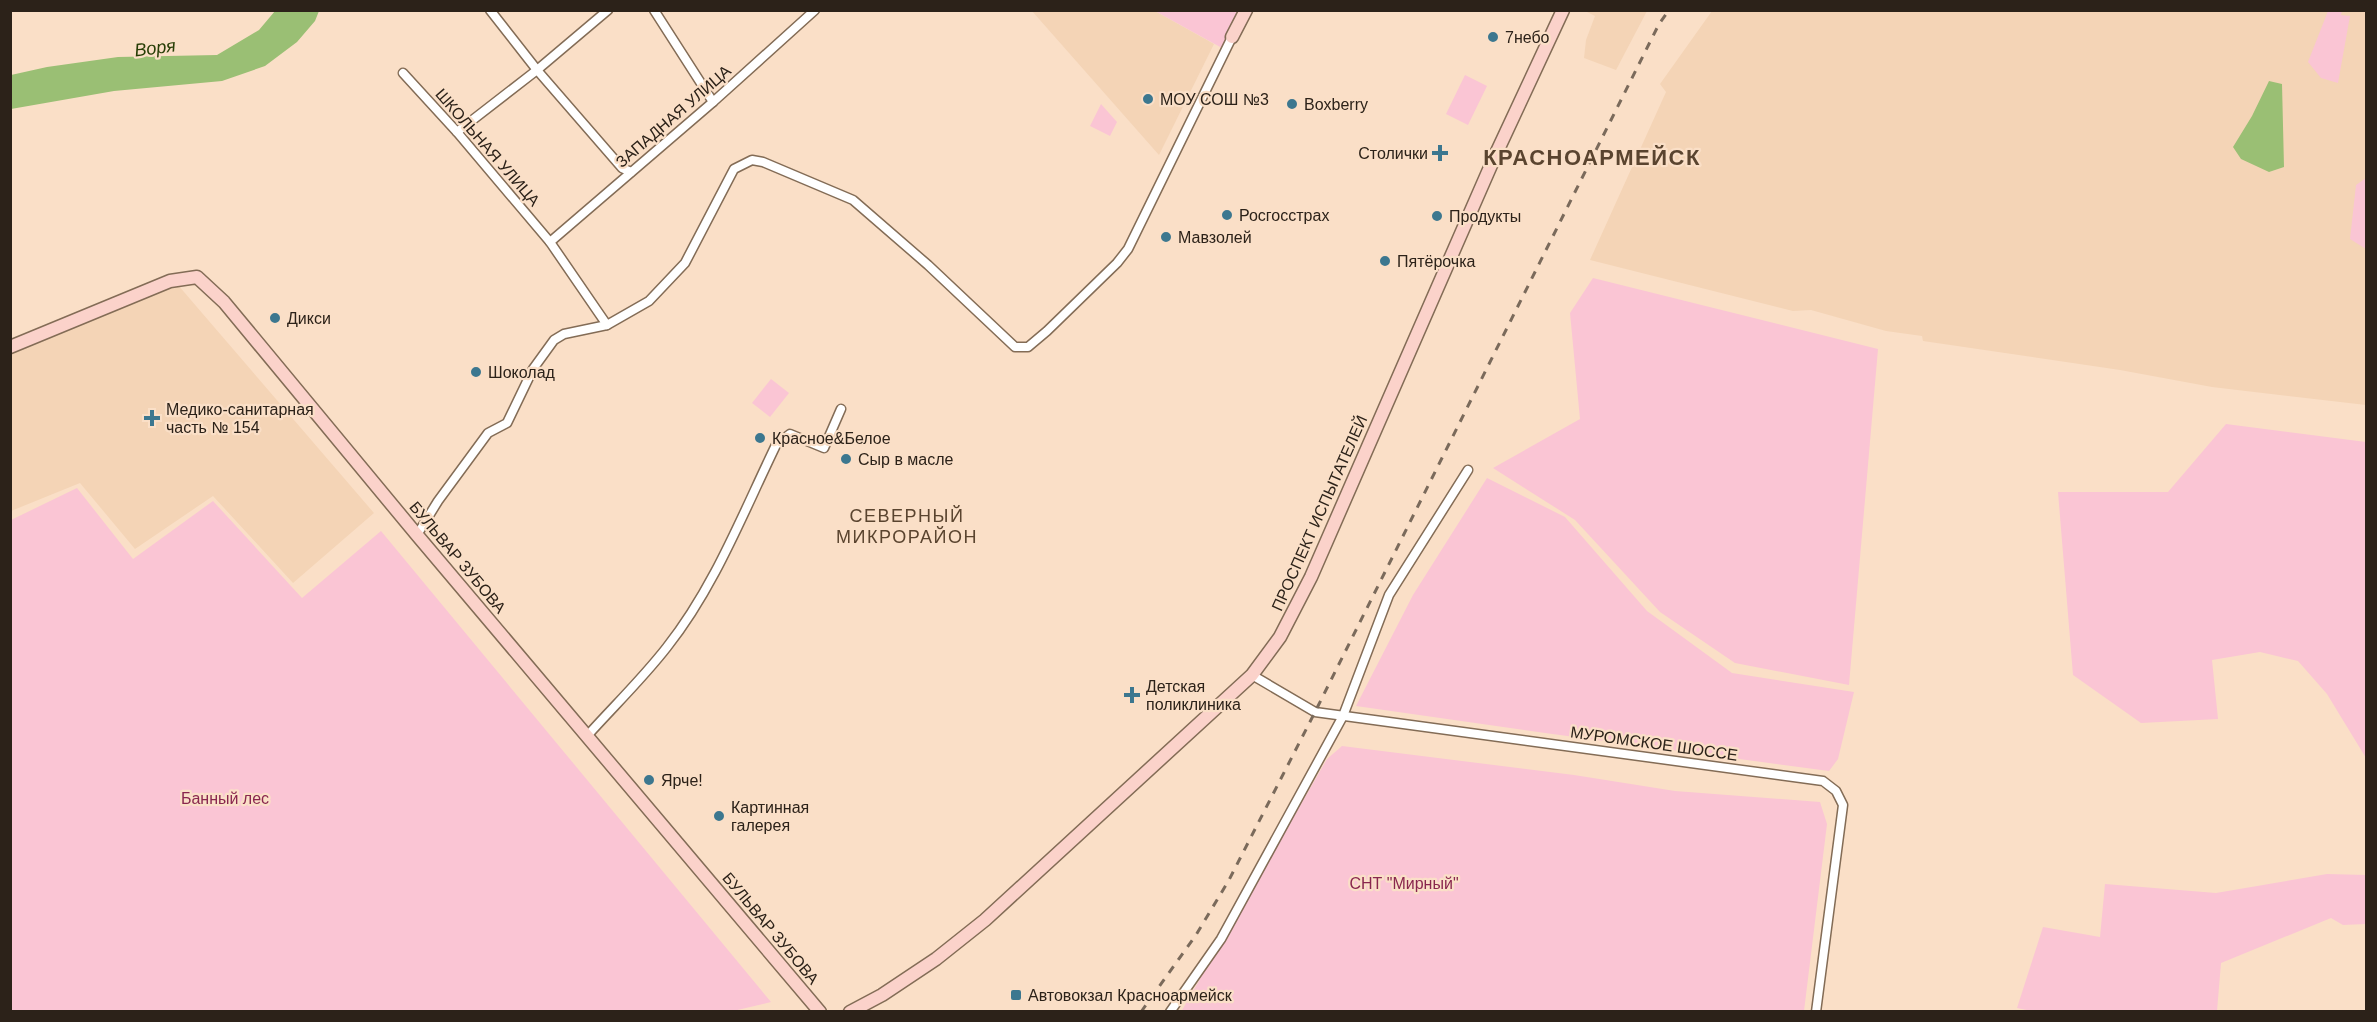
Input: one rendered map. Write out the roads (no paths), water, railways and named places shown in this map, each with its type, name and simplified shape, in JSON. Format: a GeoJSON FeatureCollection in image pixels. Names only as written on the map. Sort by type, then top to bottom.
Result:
{"type":"FeatureCollection","features":[{"type":"Feature","properties":{"kind":"main road"},"geometry":{"type":"LineString","coordinates":[[1232,37],[1246,10]]}},
{"type":"Feature","properties":{"kind":"main road","name":"ПРОСПЕКТ ИСПЫТАТЕЛЕЙ"},"geometry":{"type":"LineString","coordinates":[[850,1011],[882,995],[936,959],[985,920],[1252,675],[1280,637],[1311,577],[1495,156],[1563,10]]}},
{"type":"Feature","properties":{"kind":"main road","name":"БУЛЬВАР ЗУБОВА"},"geometry":{"type":"LineString","coordinates":[[10,347],[170,281],[197,277],[224,302],[417,535],[820,1011]]}},
{"type":"Feature","properties":{"kind":"street"},"geometry":{"type":"LineString","coordinates":[[490,10],[537,70],[622,168],[631,172]]}},
{"type":"Feature","properties":{"kind":"street"},"geometry":{"type":"LineString","coordinates":[[457,132],[537,70],[608,10]]}},
{"type":"Feature","properties":{"kind":"street"},"geometry":{"type":"LineString","coordinates":[[654,10],[713,102]]}},
{"type":"Feature","properties":{"kind":"street","name":"ЗАПАДНАЯ УЛИЦА"},"geometry":{"type":"LineString","coordinates":[[550,242],[713,102],[815,10]]}},
{"type":"Feature","properties":{"kind":"street"},"geometry":{"type":"LineString","coordinates":[[417,535],[433,508],[488,433],[507,423],[533,369],[554,340],[564,334],[607,326],[649,301],[685,263],[734,169],[752,160],[763,162],[853,200],[928,265],[1015,347],[1028,347],[1117,263],[1128,249],[1232,37]]}},
{"type":"Feature","properties":{"kind":"street","name":"ШКОЛЬНАЯ УЛИЦА"},"geometry":{"type":"LineString","coordinates":[[403,73],[457,132],[550,242],[607,326]]}},
{"type":"Feature","properties":{"kind":"street"},"geometry":{"type":"LineString","coordinates":[[587,736],[668,647],[721,559],[776,445],[790,434],[824,448],[841,409]]}},
{"type":"Feature","properties":{"kind":"street"},"geometry":{"type":"LineString","coordinates":[[1170,1011],[1221,939],[1343,716],[1389,595],[1468,470]]}},
{"type":"Feature","properties":{"kind":"street","name":"МУРОМСКОЕ ШОССЕ"},"geometry":{"type":"LineString","coordinates":[[1252,675],[1315,712],[1823,781],[1836,791],[1843,805],[1816,1011]]}},
{"type":"Feature","properties":{"kind":"railway"},"geometry":{"type":"LineString","coordinates":[[1141,1012],[1196,935],[1229,880],[1659,24],[1669,10]]}},
{"type":"Feature","properties":{"kind":"place","name":"7небо"},"geometry":{"type":"Point","coordinates":[1493,37]}},
{"type":"Feature","properties":{"kind":"place","name":"МОУ СОШ №3"},"geometry":{"type":"Point","coordinates":[1148,99]}},
{"type":"Feature","properties":{"kind":"place","name":"Boxberry"},"geometry":{"type":"Point","coordinates":[1292,104]}},
{"type":"Feature","properties":{"kind":"place","name":"Столички"},"geometry":{"type":"Point","coordinates":[1440,153]}},
{"type":"Feature","properties":{"kind":"place","name":"Росгосстрах"},"geometry":{"type":"Point","coordinates":[1227,215]}},
{"type":"Feature","properties":{"kind":"place","name":"Продукты"},"geometry":{"type":"Point","coordinates":[1437,216]}},
{"type":"Feature","properties":{"kind":"place","name":"Мавзолей"},"geometry":{"type":"Point","coordinates":[1166,237]}},
{"type":"Feature","properties":{"kind":"place","name":"Пятёрочка"},"geometry":{"type":"Point","coordinates":[1385,261]}},
{"type":"Feature","properties":{"kind":"place","name":"Дикси"},"geometry":{"type":"Point","coordinates":[275,318]}},
{"type":"Feature","properties":{"kind":"place","name":"Шоколад"},"geometry":{"type":"Point","coordinates":[476,372]}},
{"type":"Feature","properties":{"kind":"place","name":"Медико-санитарная часть № 154"},"geometry":{"type":"Point","coordinates":[152,418]}},
{"type":"Feature","properties":{"kind":"place","name":"Красное&Белое"},"geometry":{"type":"Point","coordinates":[760,438]}},
{"type":"Feature","properties":{"kind":"place","name":"Сыр в масле"},"geometry":{"type":"Point","coordinates":[846,459]}},
{"type":"Feature","properties":{"kind":"place","name":"Детская поликлиника"},"geometry":{"type":"Point","coordinates":[1132,695]}},
{"type":"Feature","properties":{"kind":"place","name":"Ярче!"},"geometry":{"type":"Point","coordinates":[649,780]}},
{"type":"Feature","properties":{"kind":"place","name":"Картинная галерея"},"geometry":{"type":"Point","coordinates":[719,816]}},
{"type":"Feature","properties":{"kind":"place","name":"Автовокзал Красноармейск"},"geometry":{"type":"Point","coordinates":[1016,995]}},
{"type":"Feature","properties":{"kind":"district","name":"КРАСНОАРМЕЙСК"},"geometry":{"type":"Point","coordinates":[1592,157]}},
{"type":"Feature","properties":{"kind":"district","name":"СЕВЕРНЫЙ МИКРОРАЙОН"},"geometry":{"type":"Point","coordinates":[907,526]}},
{"type":"Feature","properties":{"kind":"water label","name":"Воря"},"geometry":{"type":"Point","coordinates":[155,48]}},
{"type":"Feature","properties":{"kind":"park label","name":"Банный лес"},"geometry":{"type":"Point","coordinates":[225,798]}},
{"type":"Feature","properties":{"kind":"park label","name":"СНТ \"Мирный\""},"geometry":{"type":"Point","coordinates":[1404,883]}}]}
